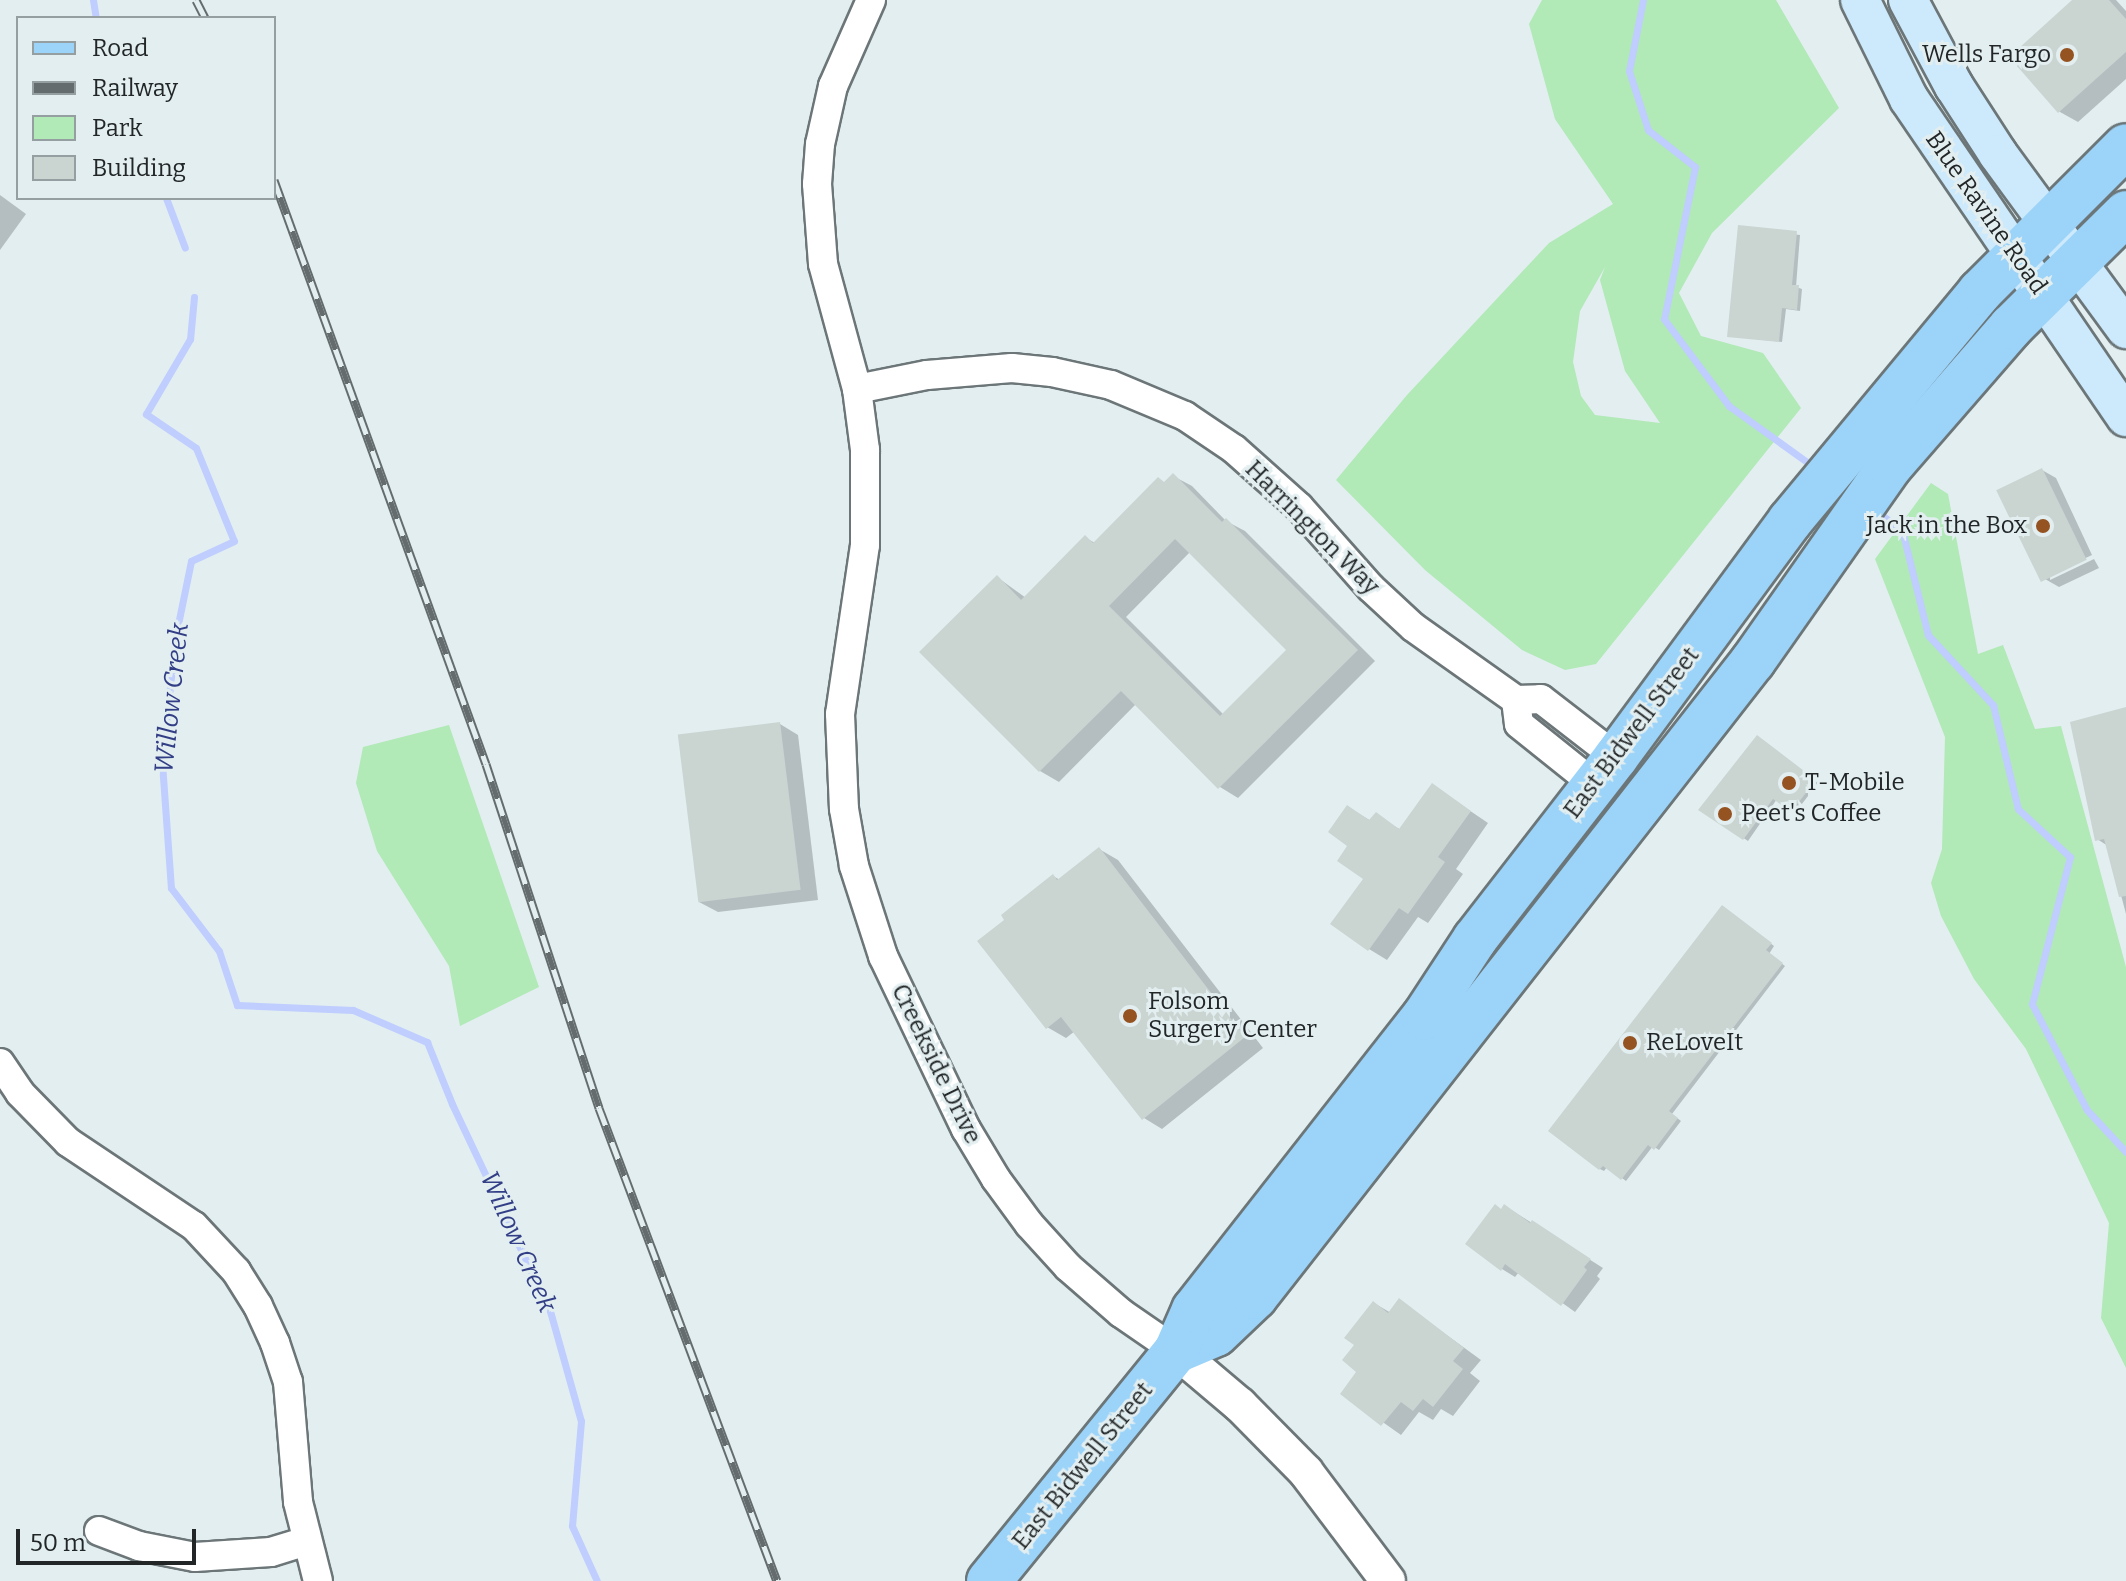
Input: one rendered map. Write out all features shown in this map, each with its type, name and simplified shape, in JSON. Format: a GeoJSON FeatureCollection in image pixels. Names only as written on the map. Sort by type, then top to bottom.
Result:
{"type":"FeatureCollection","features":[{"type":"Feature","properties":{"kind":"main road","name":"Blue Ravine Road"},"geometry":{"type":"LineString","coordinates":[[1860,0],[1909,99],[2126,417]]}},
{"type":"Feature","properties":{"kind":"main road","name":"Blue Ravine Road"},"geometry":{"type":"LineString","coordinates":[[1908,0],[1954,86],[2047,223],[2126,329]]}},
{"type":"Feature","properties":{"kind":"main road","name":"East Bidwell Street"},"geometry":{"type":"LineString","coordinates":[[989,1581],[1176,1351],[1194,1310],[1424,1017],[1475,939],[1798,511],[1864,429],[2014,257],[2126,146]]}},
{"type":"Feature","properties":{"kind":"main road","name":"East Bidwell Street"},"geometry":{"type":"LineString","coordinates":[[1176,1351],[1216,1334],[1255,1297],[1753,661],[1891,465],[2011,327],[2126,213]]}},
{"type":"Feature","properties":{"kind":"main road"},"geometry":{"type":"LineString","coordinates":[[1644,799],[1636,786],[1637,774],[1749,623],[1798,511]]}},
{"type":"Feature","properties":{"kind":"main road"},"geometry":{"type":"LineString","coordinates":[[1473,1020],[1489,957],[1599,814],[1605,770]]}},
{"type":"Feature","properties":{"kind":"street","name":"Creekside Drive"},"geometry":{"type":"LineString","coordinates":[[871,0],[847,48],[833,86],[820,144],[817,184],[823,264],[857,389],[865,450],[865,545],[844,676],[841,771],[854,866],[870,921],[966,1129],[999,1183],[1068,1267],[1121,1313],[1176,1351],[1232,1397],[1306,1472],[1388,1581]]}},
{"type":"Feature","properties":{"kind":"street","name":"Harrington Way"},"geometry":{"type":"LineString","coordinates":[[857,389],[927,375],[1012,368],[1052,372],[1111,385],[1160,404],[1202,426],[1234,449],[1299,507],[1371,588],[1413,627],[1516,700],[1541,699],[1605,770]]}},
{"type":"Feature","properties":{"kind":"street"},"geometry":{"type":"LineString","coordinates":[[0,1063],[20,1093],[68,1142],[194,1226],[236,1271],[258,1306],[288,1382],[298,1502],[318,1581]]}},
{"type":"Feature","properties":{"kind":"street"},"geometry":{"type":"LineString","coordinates":[[99,1531],[139,1546],[195,1557],[271,1552],[306,1541]]}},
{"type":"Feature","properties":{"kind":"green space"},"geometry":{"type":"Polygon","coordinates":[[[1542,0],[1776,0],[1839,108],[1712,233],[1679,293],[1701,336],[1763,353],[1801,408],[1596,664],[1565,670],[1522,650],[1425,570],[1336,480],[1407,395],[1549,243],[1613,204],[1555,119],[1529,24],[1542,0]],[[1605,267],[1580,311],[1573,362],[1581,396],[1595,415],[1660,423],[1625,371],[1600,280],[1605,267]]]}},
{"type":"Feature","properties":{"kind":"green space"},"geometry":{"type":"Polygon","coordinates":[[[1931,483],[1948,494],[1978,654],[2003,645],[2035,729],[2061,726],[2126,967],[2126,1368],[2101,1318],[2109,1223],[2026,1049],[1974,979],[1941,916],[1931,883],[1942,849],[1945,737],[1875,559],[1931,483]]]}},
{"type":"Feature","properties":{"kind":"green space"},"geometry":{"type":"Polygon","coordinates":[[[449,725],[539,987],[460,1026],[449,966],[377,851],[356,783],[363,747],[449,725]]]}},
{"type":"Feature","properties":{"kind":"building","name":"Wells Fargo"},"geometry":{"type":"Polygon","coordinates":[[[2072,0],[2109,0],[2126,19],[2126,52],[2058,113],[2009,57],[2072,0]]]}},
{"type":"Feature","properties":{"kind":"building"},"geometry":{"type":"Polygon","coordinates":[[[1738,225],[1797,231],[1792,285],[1799,285],[1797,310],[1782,308],[1779,342],[1727,337],[1738,225]]]}},
{"type":"Feature","properties":{"kind":"building","name":"Jack in the Box"},"geometry":{"type":"Polygon","coordinates":[[[2042,468],[2087,560],[2041,582],[1996,490],[2042,468]]]}},
{"type":"Feature","properties":{"kind":"building"},"geometry":{"type":"Polygon","coordinates":[[[1173,473],[1222,522],[1226,518],[1358,650],[1218,789],[1121,691],[1039,772],[919,652],[997,575],[1021,600],[1085,535],[1093,543],[1158,477],[1164,482],[1173,473]],[[1175,539],[1109,606],[1220,716],[1286,650],[1175,539]]]}},
{"type":"Feature","properties":{"kind":"building"},"geometry":{"type":"Polygon","coordinates":[[[2126,707],[2126,896],[2119,897],[2104,839],[2095,841],[2070,722],[2126,707]]]}},
{"type":"Feature","properties":{"kind":"building"},"geometry":{"type":"Polygon","coordinates":[[[780,722],[801,890],[698,902],[678,735],[780,722]]]}},
{"type":"Feature","properties":{"kind":"building"},"geometry":{"type":"Polygon","coordinates":[[[1757,735],[1816,780],[1791,812],[1773,799],[1743,840],[1698,810],[1757,735]]]}},
{"type":"Feature","properties":{"kind":"building"},"geometry":{"type":"Polygon","coordinates":[[[1432,783],[1471,811],[1438,857],[1445,862],[1408,914],[1399,908],[1368,951],[1330,924],[1363,879],[1337,861],[1347,846],[1328,832],[1347,805],[1369,820],[1376,812],[1399,829],[1432,783]]]}},
{"type":"Feature","properties":{"kind":"building"},"geometry":{"type":"Polygon","coordinates":[[[1099,847],[1245,1037],[1142,1120],[1061,1017],[1046,1029],[977,941],[1004,920],[1001,915],[1053,874],[1057,880],[1099,847]]]}},
{"type":"Feature","properties":{"kind":"building"},"geometry":{"type":"Polygon","coordinates":[[[1722,905],[1772,943],[1766,950],[1783,963],[1669,1111],[1678,1118],[1654,1150],[1648,1145],[1621,1180],[1603,1166],[1599,1170],[1548,1131],[1722,905]]]}},
{"type":"Feature","properties":{"kind":"building"},"geometry":{"type":"Polygon","coordinates":[[[1495,1204],[1501,1209],[1504,1204],[1530,1223],[1532,1220],[1591,1259],[1584,1267],[1587,1270],[1561,1306],[1505,1264],[1501,1271],[1465,1244],[1495,1204]]]}},
{"type":"Feature","properties":{"kind":"building"},"geometry":{"type":"Polygon","coordinates":[[[1399,1298],[1464,1348],[1453,1361],[1463,1369],[1433,1407],[1423,1399],[1413,1411],[1401,1402],[1381,1426],[1340,1394],[1356,1372],[1342,1360],[1354,1345],[1344,1338],[1373,1301],[1388,1313],[1399,1298]]]}},
{"type":"Feature","properties":{"kind":"waterway","name":"Willow Creek"},"geometry":{"type":"LineString","coordinates":[[93,0],[96,16]]}},
{"type":"Feature","properties":{"kind":"waterway"},"geometry":{"type":"LineString","coordinates":[[1643,0],[1629,71],[1648,130],[1695,167],[1664,319],[1729,406],[1814,467]]}},
{"type":"Feature","properties":{"kind":"waterway","name":"Willow Creek"},"geometry":{"type":"LineString","coordinates":[[167,200],[185,248]]}},
{"type":"Feature","properties":{"kind":"waterway","name":"Willow Creek"},"geometry":{"type":"LineString","coordinates":[[194,297],[190,339],[146,414],[196,448],[234,541],[191,561],[175,639],[162,763],[171,888],[219,951],[237,1005],[353,1010],[427,1042],[452,1104],[550,1311],[581,1421],[572,1526],[597,1581]]}},
{"type":"Feature","properties":{"kind":"waterway"},"geometry":{"type":"LineString","coordinates":[[1876,511],[1902,530],[1928,635],[1993,705],[2018,809],[2070,857],[2032,1004],[2087,1110],[2126,1152]]}},
{"type":"Feature","properties":{"kind":"railway"},"geometry":{"type":"LineString","coordinates":[[196,0],[204,16]]}},
{"type":"Feature","properties":{"kind":"railway"},"geometry":{"type":"LineString","coordinates":[[276,186],[486,764],[599,1108],[777,1581]]}},
{"type":"Feature","properties":{"kind":"place","name":"Wells Fargo"},"geometry":{"type":"Point","coordinates":[2067,55]}},
{"type":"Feature","properties":{"kind":"place","name":"Jack in the Box"},"geometry":{"type":"Point","coordinates":[2043,526]}},
{"type":"Feature","properties":{"kind":"place","name":"T-Mobile"},"geometry":{"type":"Point","coordinates":[1789,783]}},
{"type":"Feature","properties":{"kind":"place","name":"Peet's Coffee"},"geometry":{"type":"Point","coordinates":[1725,814]}},
{"type":"Feature","properties":{"kind":"place","name":"Folsom Surgery Center"},"geometry":{"type":"Point","coordinates":[1130,1016]}},
{"type":"Feature","properties":{"kind":"place","name":"ReLoveIt"},"geometry":{"type":"Point","coordinates":[1630,1043]}}]}
